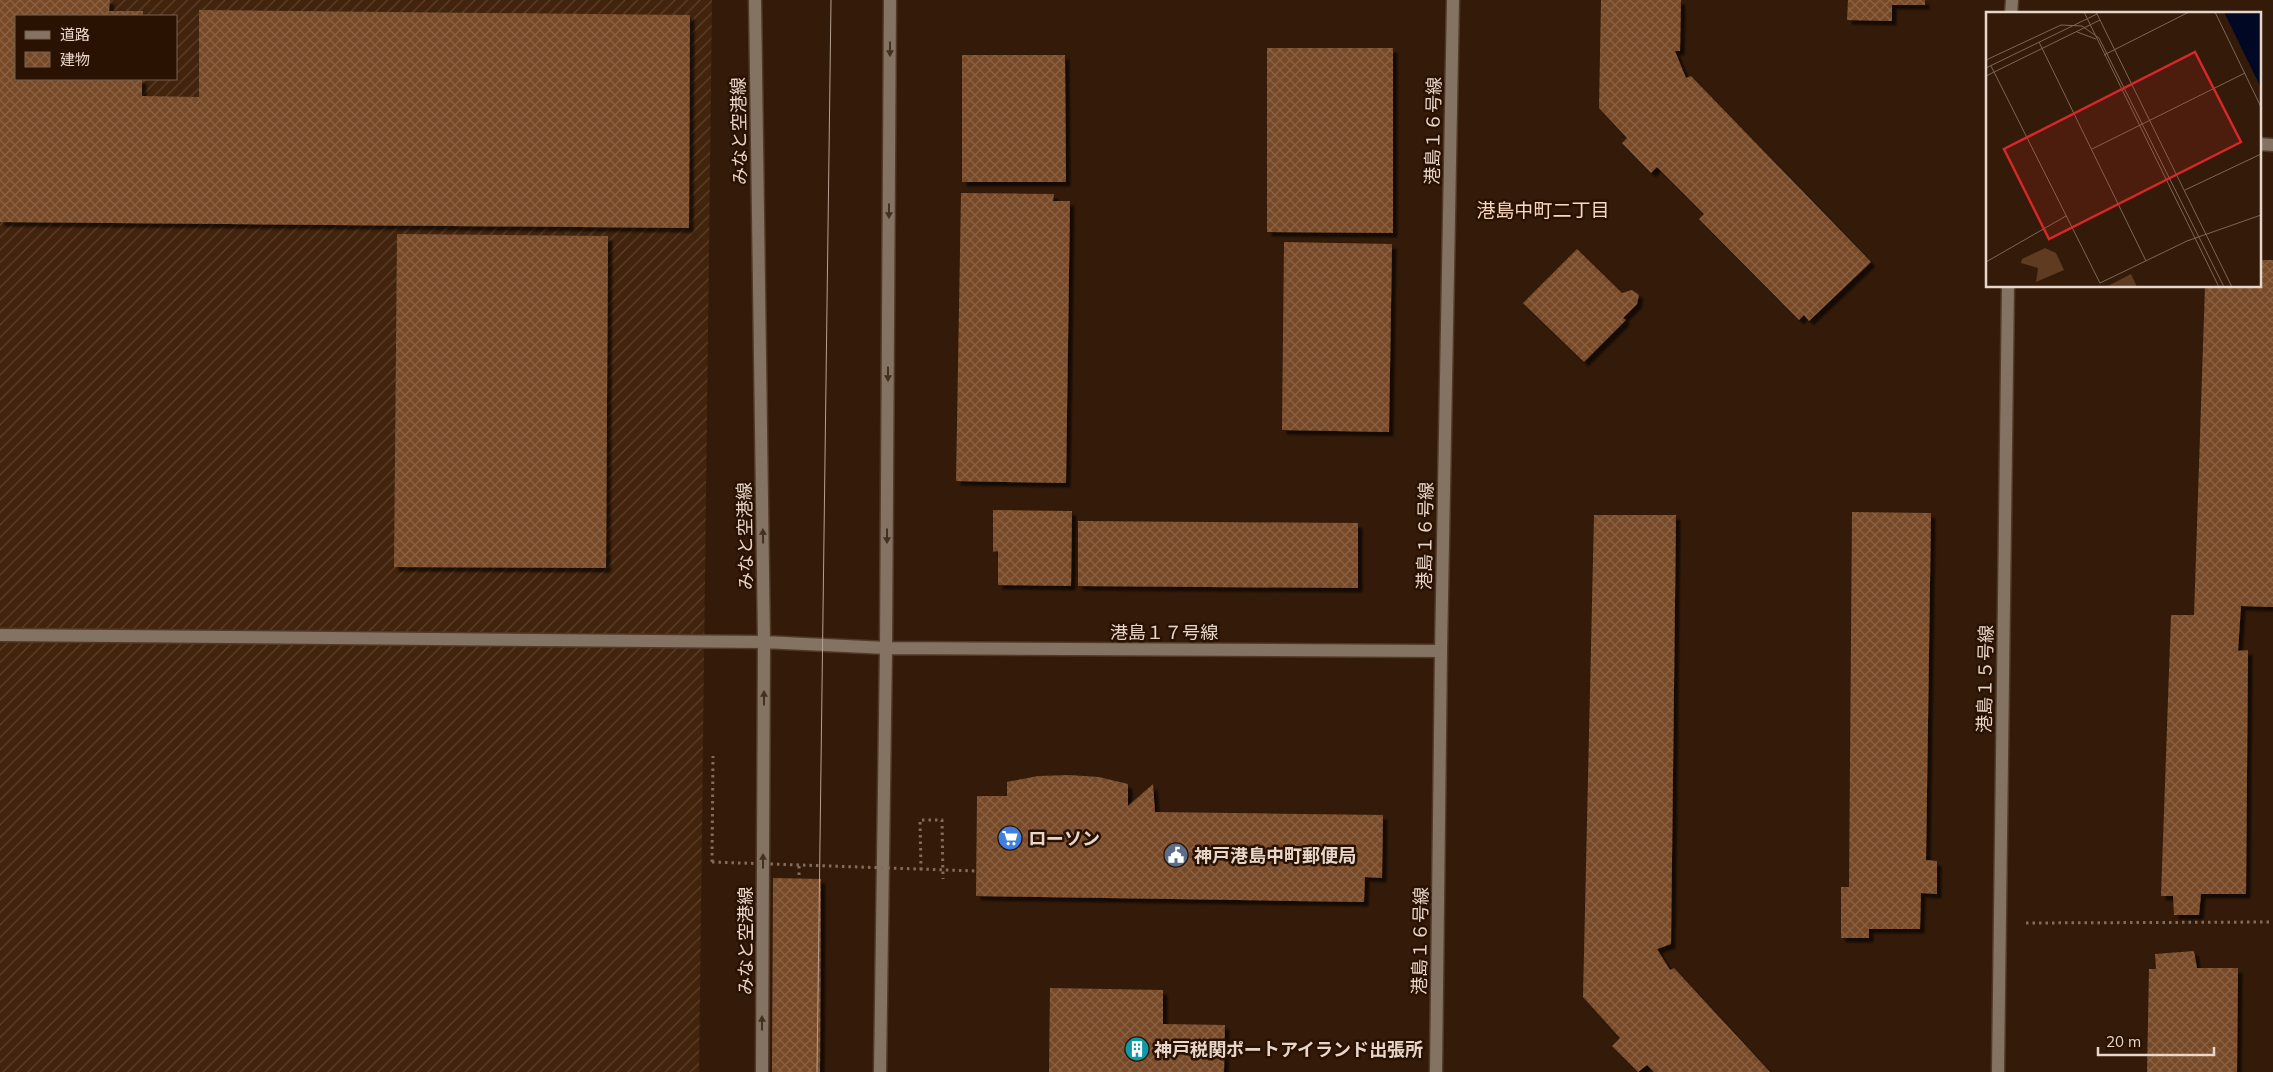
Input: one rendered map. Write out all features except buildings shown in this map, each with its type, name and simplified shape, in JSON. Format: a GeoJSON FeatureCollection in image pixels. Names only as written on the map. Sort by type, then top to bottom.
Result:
{"type":"FeatureCollection","features":[{"type":"Feature","properties":{"kind":"street","name":"みなと空港線"},"geometry":{"type":"LineString","coordinates":[[755,0],[764,642],[762,1072]]}},
{"type":"Feature","properties":{"kind":"street"},"geometry":{"type":"LineString","coordinates":[[880,1072],[886,648],[890,0]]}},
{"type":"Feature","properties":{"kind":"street","name":"港島１６号線"},"geometry":{"type":"LineString","coordinates":[[1436,1072],[1441,651],[1453,0]]}},
{"type":"Feature","properties":{"kind":"street"},"geometry":{"type":"LineString","coordinates":[[2260,144],[2273,145]]}},
{"type":"Feature","properties":{"kind":"street","name":"港島１５号線"},"geometry":{"type":"LineString","coordinates":[[1998,1072],[2008,288]]}},
{"type":"Feature","properties":{"kind":"street","name":"港島１７号線"},"geometry":{"type":"LineString","coordinates":[[0,635],[764,642],[886,648],[1441,651]]}},
{"type":"Feature","properties":{"kind":"path"},"geometry":{"type":"LineString","coordinates":[[713,756],[712,862],[921,870],[977,870]]}},
{"type":"Feature","properties":{"kind":"path"},"geometry":{"type":"LineString","coordinates":[[921,870],[920,820],[942,820],[943,879]]}},
{"type":"Feature","properties":{"kind":"path"},"geometry":{"type":"LineString","coordinates":[[799,866],[799,878]]}},
{"type":"Feature","properties":{"kind":"path"},"geometry":{"type":"LineString","coordinates":[[2000,923],[2273,922]]}},
{"type":"Feature","properties":{"kind":"shaded area"},"geometry":{"type":"Polygon","coordinates":[[[0,0],[712,0],[699,1072],[0,1072],[0,0]]]}},
{"type":"Feature","properties":{"kind":"tram line"},"geometry":{"type":"LineString","coordinates":[[817,1072],[831,0]]}},
{"type":"Feature","properties":{"kind":"place","name":"ローソン"},"geometry":{"type":"Point","coordinates":[1010,838]}},
{"type":"Feature","properties":{"kind":"place","name":"神戸港島中町郵便局"},"geometry":{"type":"Point","coordinates":[1176,855]}},
{"type":"Feature","properties":{"kind":"place","name":"神戸税関ポートアイランド出張所"},"geometry":{"type":"Point","coordinates":[1137,1049]}},
{"type":"Feature","properties":{"kind":"district","name":"港島中町二丁目"},"geometry":{"type":"Point","coordinates":[1543,210]}}]}
